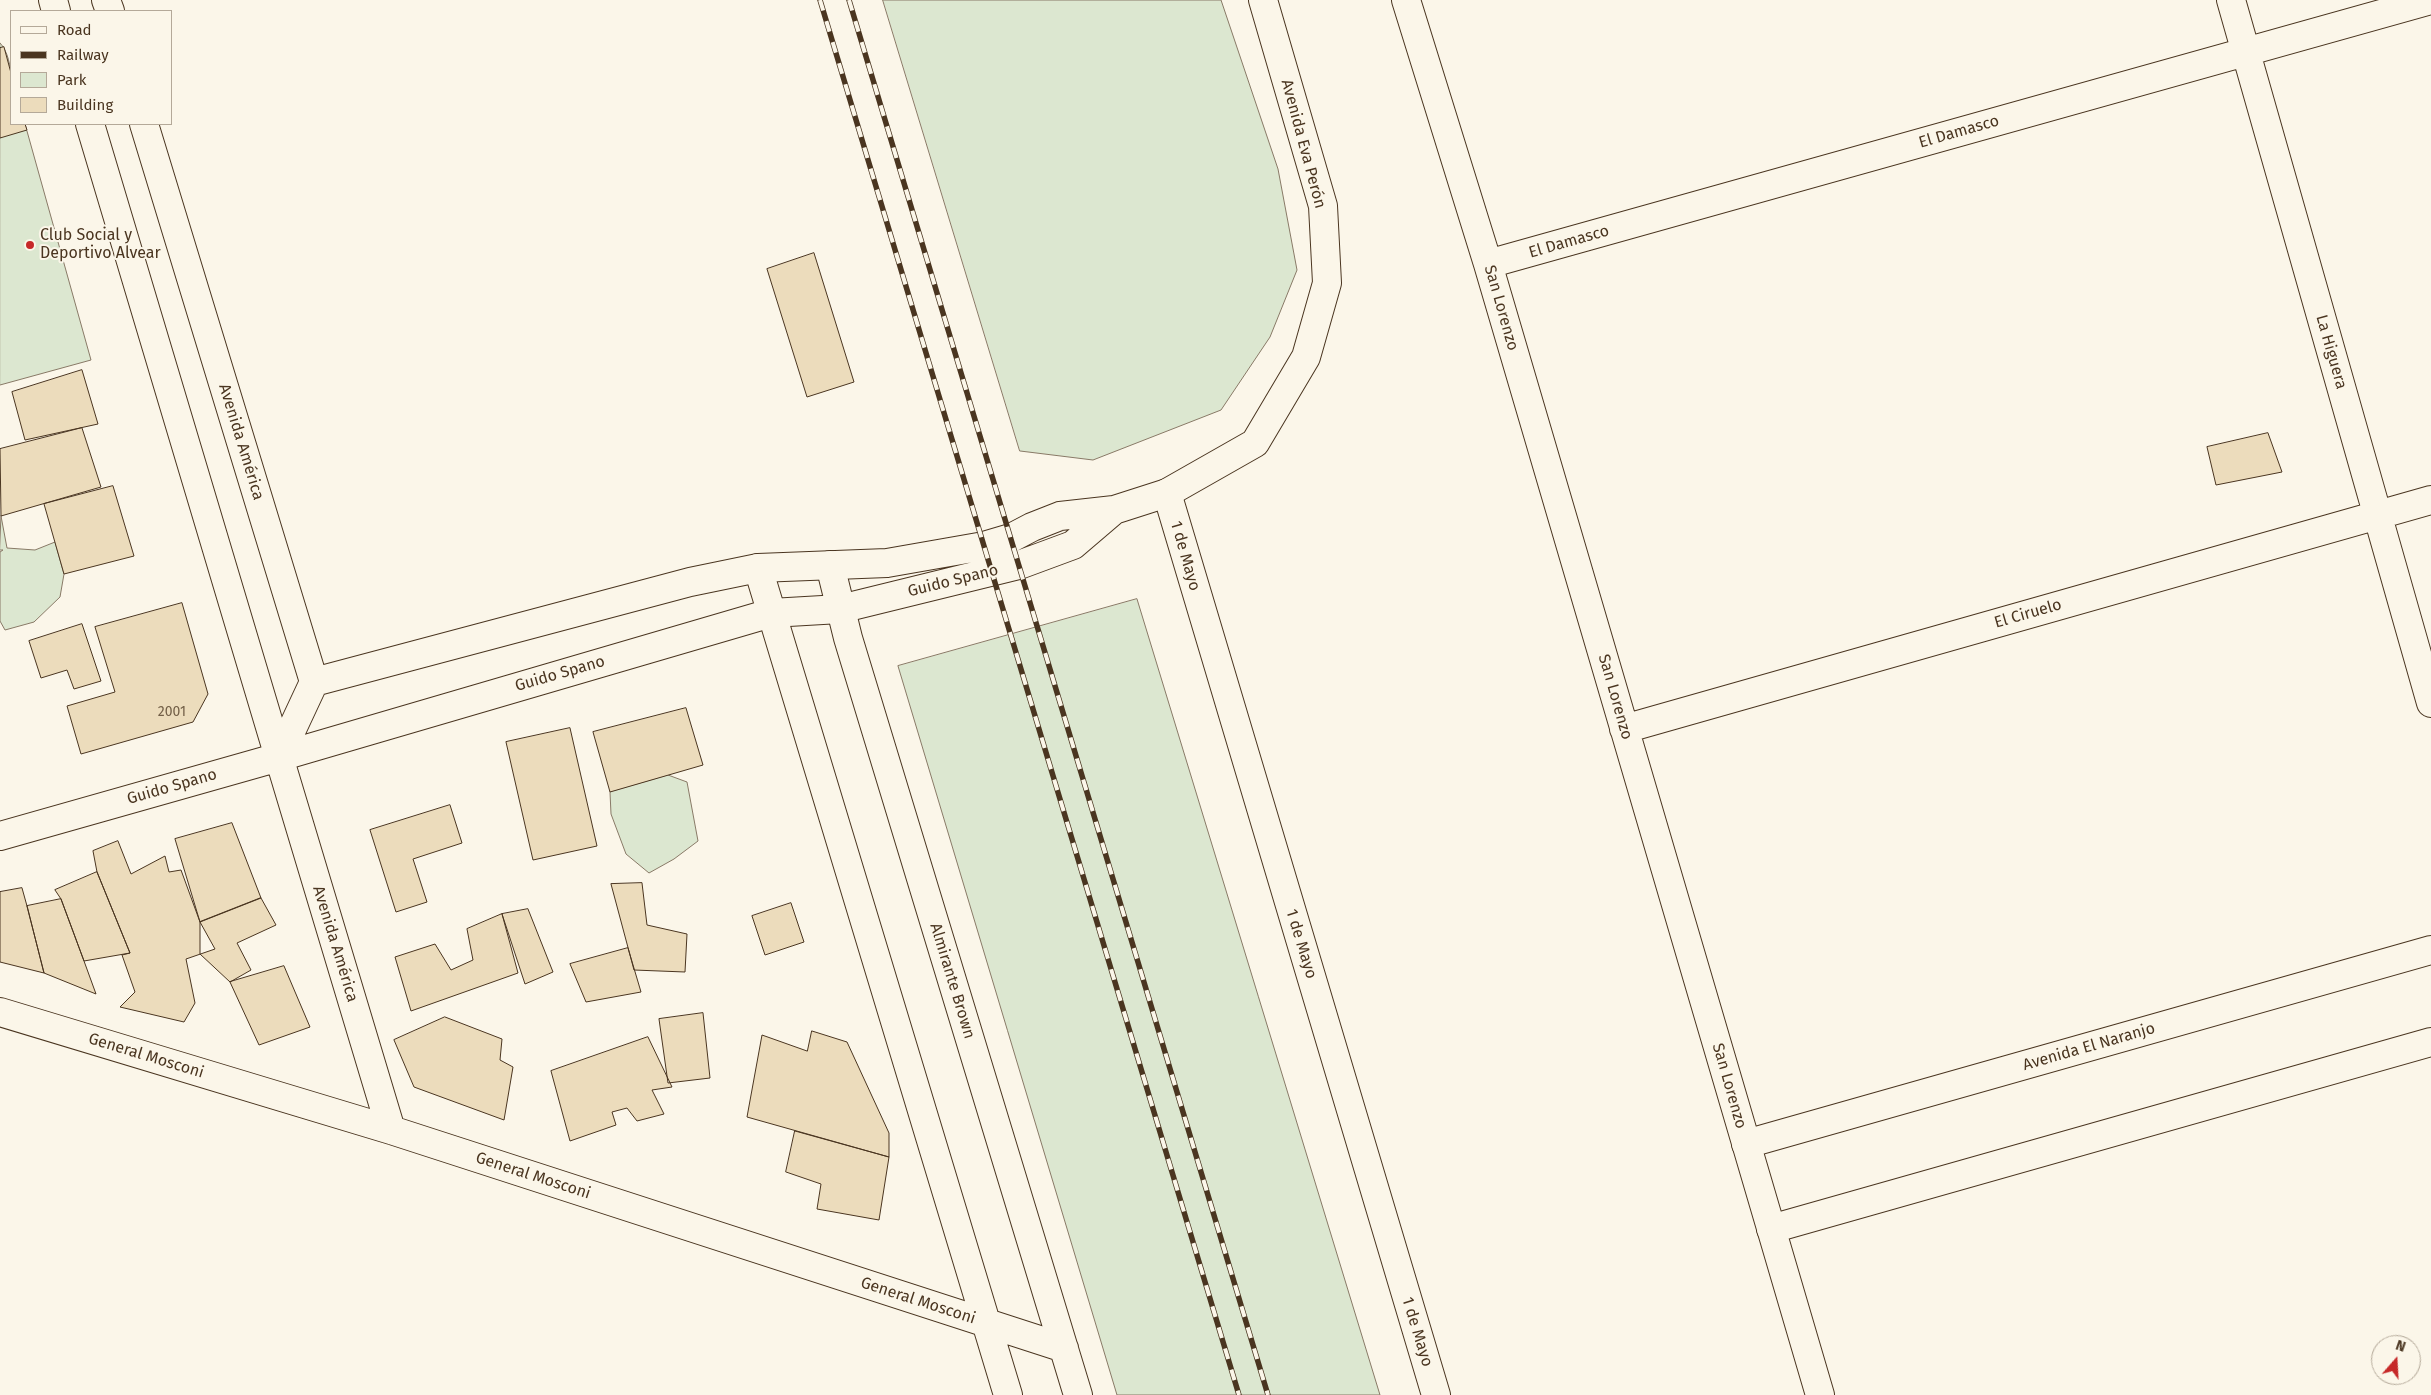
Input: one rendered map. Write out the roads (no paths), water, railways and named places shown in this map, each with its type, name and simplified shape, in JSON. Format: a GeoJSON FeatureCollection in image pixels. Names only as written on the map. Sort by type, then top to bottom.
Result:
{"type":"FeatureCollection","features":[{"type":"Feature","properties":{"kind":"street","name":"Avenida Eva Perón"},"geometry":{"type":"LineString","coordinates":[[1167,493],[1255,443],[1306,357],[1327,283],[1322,206],[1263,0]]}},
{"type":"Feature","properties":{"kind":"street","name":"San Lorenzo"},"geometry":{"type":"LineString","coordinates":[[1406,0],[1488,264],[1820,1395]]}},
{"type":"Feature","properties":{"kind":"street","name":"La Higuera"},"geometry":{"type":"LineString","coordinates":[[2231,0],[2431,704]]}},
{"type":"Feature","properties":{"kind":"street","name":"El Damasco"},"geometry":{"type":"LineString","coordinates":[[1488,264],[2431,0]]}},
{"type":"Feature","properties":{"kind":"street","name":"Avenida América"},"geometry":{"type":"LineString","coordinates":[[90,125],[391,1130]]}},
{"type":"Feature","properties":{"kind":"street","name":"Avenida América"},"geometry":{"type":"LineString","coordinates":[[144,125],[314,682]]}},
{"type":"Feature","properties":{"kind":"street","name":"Guido Spano"},"geometry":{"type":"LineString","coordinates":[[314,682],[690,582],[758,568],[887,563],[984,546],[1011,538],[1060,516],[1114,510],[1167,493]]}},
{"type":"Feature","properties":{"kind":"street","name":"1 de Mayo"},"geometry":{"type":"LineString","coordinates":[[1167,493],[1436,1395]]}},
{"type":"Feature","properties":{"kind":"street","name":"El Ciruelo"},"geometry":{"type":"LineString","coordinates":[[1624,729],[2431,500]]}},
{"type":"Feature","properties":{"kind":"street","name":"Guido Spano"},"geometry":{"type":"LineString","coordinates":[[0,836],[279,757],[771,613],[840,608],[1019,565],[1072,545],[1114,510]]}},
{"type":"Feature","properties":{"kind":"street","name":"Almirante Brown"},"geometry":{"type":"LineString","coordinates":[[830,565],[840,608],[1078,1395]]}},
{"type":"Feature","properties":{"kind":"street"},"geometry":{"type":"LineString","coordinates":[[758,568],[1008,1395]]}},
{"type":"Feature","properties":{"kind":"street"},"geometry":{"type":"LineString","coordinates":[[279,757],[314,682]]}},
{"type":"Feature","properties":{"kind":"street","name":"Avenida El Naranjo"},"geometry":{"type":"LineString","coordinates":[[1746,1144],[2431,950]]}},
{"type":"Feature","properties":{"kind":"street","name":"General Mosconi"},"geometry":{"type":"LineString","coordinates":[[0,1012],[391,1130],[1064,1348]]}},
{"type":"Feature","properties":{"kind":"street"},"geometry":{"type":"LineString","coordinates":[[1771,1229],[2431,1042]]}},
{"type":"Feature","properties":{"kind":"railway"},"geometry":{"type":"LineString","coordinates":[[820,0],[1239,1395]]}},
{"type":"Feature","properties":{"kind":"railway"},"geometry":{"type":"LineString","coordinates":[[849,0],[1268,1395]]}},
{"type":"Feature","properties":{"kind":"place","name":"Club Social y Deportivo Alvear"},"geometry":{"type":"Point","coordinates":[30,245]}}]}
